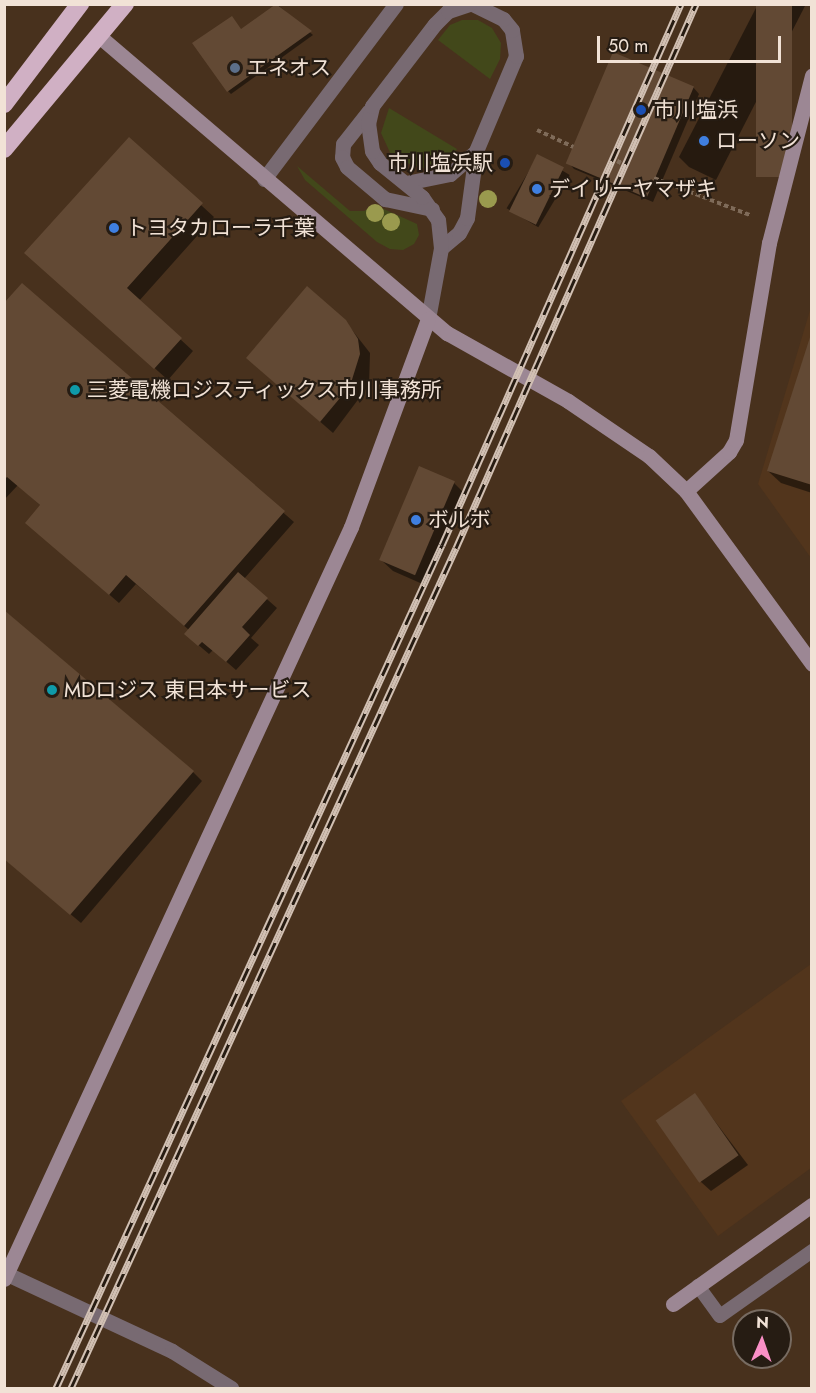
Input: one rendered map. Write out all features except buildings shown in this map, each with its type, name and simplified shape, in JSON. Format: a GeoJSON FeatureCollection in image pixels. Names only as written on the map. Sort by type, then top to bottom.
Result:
{"type":"FeatureCollection","features":[{"type":"Feature","properties":{"kind":"highway"},"geometry":{"type":"LineString","coordinates":[[4,104],[80,4]]}},
{"type":"Feature","properties":{"kind":"highway"},"geometry":{"type":"LineString","coordinates":[[4,149],[125,4]]}},
{"type":"Feature","properties":{"kind":"street"},"geometry":{"type":"LineString","coordinates":[[264,179],[396,4]]}},
{"type":"Feature","properties":{"kind":"street"},"geometry":{"type":"LineString","coordinates":[[432,209],[385,199],[347,167],[342,157],[344,144],[441,17],[460,5],[471,4],[503,19],[516,42],[516,56],[476,151],[467,218],[459,233],[441,248]]}},
{"type":"Feature","properties":{"kind":"street"},"geometry":{"type":"LineString","coordinates":[[99,36],[428,319],[466,347],[610,427],[649,456],[686,491],[812,663]]}},
{"type":"Feature","properties":{"kind":"street"},"geometry":{"type":"LineString","coordinates":[[686,491],[729,452],[736,440],[769,243],[812,75]]}},
{"type":"Feature","properties":{"kind":"street"},"geometry":{"type":"LineString","coordinates":[[231,1389],[172,1351],[6,1277],[351,527],[428,319],[441,248],[441,231],[432,209],[406,183],[380,163],[372,151],[368,124],[372,106]]}},
{"type":"Feature","properties":{"kind":"street"},"geometry":{"type":"LineString","coordinates":[[406,183],[450,174],[476,151]]}},
{"type":"Feature","properties":{"kind":"street"},"geometry":{"type":"LineString","coordinates":[[673,1304],[812,1204]]}},
{"type":"Feature","properties":{"kind":"lane"},"geometry":{"type":"LineString","coordinates":[[698,1286],[720,1316],[812,1251]]}},
{"type":"Feature","properties":{"kind":"path"},"geometry":{"type":"LineString","coordinates":[[537,130],[573,147]]}},
{"type":"Feature","properties":{"kind":"path"},"geometry":{"type":"LineString","coordinates":[[618,164],[621,158]]}},
{"type":"Feature","properties":{"kind":"path"},"geometry":{"type":"LineString","coordinates":[[654,178],[750,215]]}},
{"type":"Feature","properties":{"kind":"shaded area"},"geometry":{"type":"Polygon","coordinates":[[[811,307],[811,558],[758,484],[811,307]]]}},
{"type":"Feature","properties":{"kind":"shaded area"},"geometry":{"type":"Polygon","coordinates":[[[811,964],[811,1168],[718,1236],[621,1101],[811,964]]]}},
{"type":"Feature","properties":{"kind":"green space"},"geometry":{"type":"Polygon","coordinates":[[[462,20],[478,20],[492,28],[501,43],[500,59],[490,79],[438,40],[450,25],[462,20]]]}},
{"type":"Feature","properties":{"kind":"green space"},"geometry":{"type":"Polygon","coordinates":[[[389,108],[457,149],[449,159],[424,168],[393,159],[381,133],[389,108]]]}},
{"type":"Feature","properties":{"kind":"green space"},"geometry":{"type":"Polygon","coordinates":[[[297,166],[350,211],[364,211],[375,205],[417,224],[419,235],[414,244],[403,250],[390,249],[377,242],[305,180],[297,166]]]}},
{"type":"Feature","properties":{"kind":"railway"},"geometry":{"type":"LineString","coordinates":[[56,1388],[442,545],[681,4]]}},
{"type":"Feature","properties":{"kind":"railway"},"geometry":{"type":"LineString","coordinates":[[71,1388],[456,548],[696,4]]}},
{"type":"Feature","properties":{"kind":"place","name":"エネオス"},"geometry":{"type":"Point","coordinates":[235,68]}},
{"type":"Feature","properties":{"kind":"place","name":"市川塩浜"},"geometry":{"type":"Point","coordinates":[641,110]}},
{"type":"Feature","properties":{"kind":"place","name":"ローソン"},"geometry":{"type":"Point","coordinates":[704,141]}},
{"type":"Feature","properties":{"kind":"place","name":"市川塩浜駅"},"geometry":{"type":"Point","coordinates":[505,163]}},
{"type":"Feature","properties":{"kind":"place","name":"デイリーヤマザキ"},"geometry":{"type":"Point","coordinates":[537,189]}},
{"type":"Feature","properties":{"kind":"place","name":"トヨタカローラ千葉"},"geometry":{"type":"Point","coordinates":[114,228]}},
{"type":"Feature","properties":{"kind":"place","name":"三菱電機ロジスティックス市川事務所"},"geometry":{"type":"Point","coordinates":[75,390]}},
{"type":"Feature","properties":{"kind":"place","name":"ボルボ"},"geometry":{"type":"Point","coordinates":[416,520]}},
{"type":"Feature","properties":{"kind":"place","name":"MDロジス 東日本サービス"},"geometry":{"type":"Point","coordinates":[52,690]}}]}
